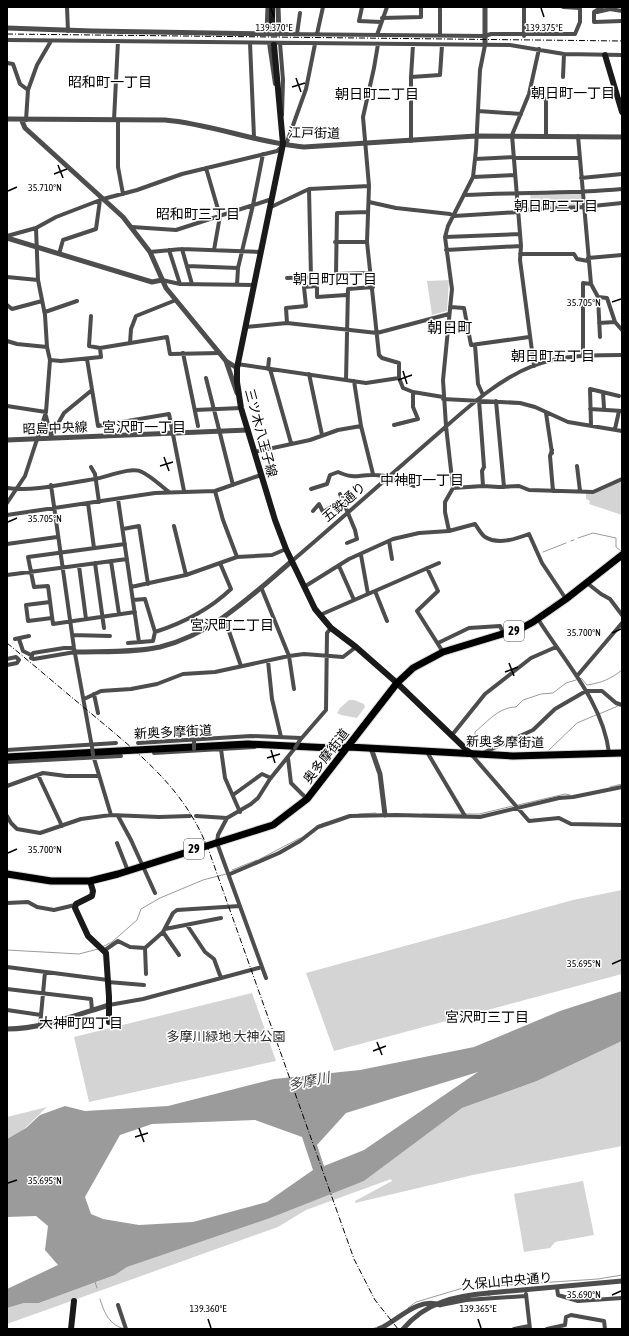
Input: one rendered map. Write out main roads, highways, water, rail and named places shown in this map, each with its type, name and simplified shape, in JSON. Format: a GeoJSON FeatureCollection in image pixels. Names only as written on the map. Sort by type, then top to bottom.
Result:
{"type":"FeatureCollection","features":[{"type":"Feature","properties":{"kind":"main road"},"geometry":{"type":"LineString","coordinates":[[270,31],[272,7]]}},
{"type":"Feature","properties":{"kind":"main road","name":"三ツ木八王子線"},"geometry":{"type":"LineString","coordinates":[[274,44],[282,119],[283,144],[237,366],[241,408],[275,520],[286,549],[304,587],[320,615],[331,628],[356,647],[397,684],[452,735],[470,754]]}},
{"type":"Feature","properties":{"kind":"main road"},"geometry":{"type":"LineString","coordinates":[[605,55],[622,112]]}},
{"type":"Feature","properties":{"kind":"main road","name":"奥多摩街道"},"geometry":{"type":"LineString","coordinates":[[7,874],[51,881],[90,881],[128,871],[273,825],[307,799],[397,684],[413,668],[443,652],[522,628],[538,619],[566,599],[622,555]]}},
{"type":"Feature","properties":{"kind":"main road","name":"新奥多摩街道"},"geometry":{"type":"LineString","coordinates":[[7,754],[260,740],[332,744],[339,747]]}},
{"type":"Feature","properties":{"kind":"main road","name":"新奥多摩街道"},"geometry":{"type":"LineString","coordinates":[[7,758],[248,744],[332,748],[349,747],[513,756],[622,753]]}},
{"type":"Feature","properties":{"kind":"main road"},"geometry":{"type":"LineString","coordinates":[[90,881],[93,891],[92,896],[75,906],[88,936],[107,954],[109,1022]]}},
{"type":"Feature","properties":{"kind":"main road"},"geometry":{"type":"LineString","coordinates":[[71,1329],[74,1301]]}},
{"type":"Feature","properties":{"kind":"water","name":"多摩川"},"geometry":{"type":"Polygon","coordinates":[[[622,991],[622,1041],[537,1081],[462,1108],[364,1181],[270,1218],[127,1267],[115,1275],[39,1303],[24,1303],[7,1308],[7,1289],[58,1265],[45,1250],[48,1226],[36,1216],[7,1217],[7,1139],[26,1128],[40,1115],[65,1106],[85,1111],[168,1106],[274,1079],[360,1070],[474,1047],[560,1011],[622,991]],[[478,1072],[346,1113],[317,1145],[324,1166],[364,1150],[478,1072]],[[255,1120],[152,1124],[120,1135],[85,1197],[91,1214],[103,1219],[139,1225],[193,1222],[267,1202],[313,1170],[302,1137],[255,1120]]]}},
{"type":"Feature","properties":{"kind":"waterway"},"geometry":{"type":"LineString","coordinates":[[578,538],[593,533],[616,538],[616,547],[621,551]]}},
{"type":"Feature","properties":{"kind":"waterway"},"geometry":{"type":"LineString","coordinates":[[543,552],[566,543]]}},
{"type":"Feature","properties":{"kind":"waterway"},"geometry":{"type":"LineString","coordinates":[[579,679],[581,678],[587,685],[592,684],[610,678],[622,670]]}},
{"type":"Feature","properties":{"kind":"waterway"},"geometry":{"type":"LineString","coordinates":[[468,745],[475,738],[475,732],[499,712],[516,707],[523,700],[541,694],[553,693],[566,683],[576,680]]}},
{"type":"Feature","properties":{"kind":"waterway"},"geometry":{"type":"LineString","coordinates":[[599,714],[618,706]]}},
{"type":"Feature","properties":{"kind":"waterway"},"geometry":{"type":"LineString","coordinates":[[549,750],[577,723],[596,715]]}},
{"type":"Feature","properties":{"kind":"waterway"},"geometry":{"type":"LineString","coordinates":[[610,787],[622,784]]}},
{"type":"Feature","properties":{"kind":"waterway"},"geometry":{"type":"LineString","coordinates":[[518,805],[565,794],[570,795]]}},
{"type":"Feature","properties":{"kind":"waterway"},"geometry":{"type":"LineString","coordinates":[[465,814],[479,814],[513,806]]}},
{"type":"Feature","properties":{"kind":"waterway"},"geometry":{"type":"LineString","coordinates":[[359,814],[376,813]]}},
{"type":"Feature","properties":{"kind":"waterway"},"geometry":{"type":"LineString","coordinates":[[423,814],[462,814]]}},
{"type":"Feature","properties":{"kind":"waterway"},"geometry":{"type":"LineString","coordinates":[[317,826],[327,822]]}},
{"type":"Feature","properties":{"kind":"waterway"},"geometry":{"type":"LineString","coordinates":[[260,859],[300,838]]}},
{"type":"Feature","properties":{"kind":"waterway"},"geometry":{"type":"LineString","coordinates":[[232,870],[257,860]]}},
{"type":"Feature","properties":{"kind":"waterway"},"geometry":{"type":"LineString","coordinates":[[102,947],[112,942],[137,920],[141,909],[160,898],[203,880],[226,874]]}},
{"type":"Feature","properties":{"kind":"waterway"},"geometry":{"type":"LineString","coordinates":[[7,950],[79,954],[98,949]]}},
{"type":"Feature","properties":{"kind":"waterway"},"geometry":{"type":"LineString","coordinates":[[408,1308],[416,1302],[463,1288],[598,1279],[622,1275]]}},
{"type":"Feature","properties":{"kind":"waterway"},"geometry":{"type":"LineString","coordinates":[[95,1282],[97,1288]]}},
{"type":"Feature","properties":{"kind":"waterway"},"geometry":{"type":"LineString","coordinates":[[100,1299],[108,1318],[115,1325],[125,1329]]}},
{"type":"Feature","properties":{"kind":"waterway"},"geometry":{"type":"LineString","coordinates":[[372,1329],[380,1326]]}},
{"type":"Feature","properties":{"kind":"railway"},"geometry":{"type":"LineString","coordinates":[[7,34],[622,41]]}},
{"type":"Feature","properties":{"kind":"railway"},"geometry":{"type":"LineString","coordinates":[[7,643],[146,761],[176,793],[189,812],[210,854],[354,1259],[375,1300],[398,1329]]}},
{"type":"Feature","properties":{"kind":"district","name":"昭和町一丁目"},"geometry":{"type":"Point","coordinates":[110,82]}},
{"type":"Feature","properties":{"kind":"district","name":"朝日町一丁目"},"geometry":{"type":"Point","coordinates":[573,93]}},
{"type":"Feature","properties":{"kind":"district","name":"朝日町二丁目"},"geometry":{"type":"Point","coordinates":[377,94]}},
{"type":"Feature","properties":{"kind":"district","name":"朝日町三丁目"},"geometry":{"type":"Point","coordinates":[556,206]}},
{"type":"Feature","properties":{"kind":"district","name":"昭和町三丁目"},"geometry":{"type":"Point","coordinates":[198,214]}},
{"type":"Feature","properties":{"kind":"district","name":"朝日町四丁目"},"geometry":{"type":"Point","coordinates":[335,279]}},
{"type":"Feature","properties":{"kind":"district","name":"朝日町"},"geometry":{"type":"Point","coordinates":[450,327]}},
{"type":"Feature","properties":{"kind":"district","name":"朝日町五丁目"},"geometry":{"type":"Point","coordinates":[553,356]}},
{"type":"Feature","properties":{"kind":"district","name":"宮沢町一丁目"},"geometry":{"type":"Point","coordinates":[144,427]}},
{"type":"Feature","properties":{"kind":"district","name":"中神町一丁目"},"geometry":{"type":"Point","coordinates":[422,480]}},
{"type":"Feature","properties":{"kind":"district","name":"宮沢町二丁目"},"geometry":{"type":"Point","coordinates":[232,625]}},
{"type":"Feature","properties":{"kind":"district","name":"宮沢町三丁目"},"geometry":{"type":"Point","coordinates":[487,1017]}},
{"type":"Feature","properties":{"kind":"district","name":"大神町四丁目"},"geometry":{"type":"Point","coordinates":[81,1023]}},
{"type":"Feature","properties":{"kind":"park label","name":"多摩川緑地 大神公園"},"geometry":{"type":"Point","coordinates":[226,1036]}}]}
